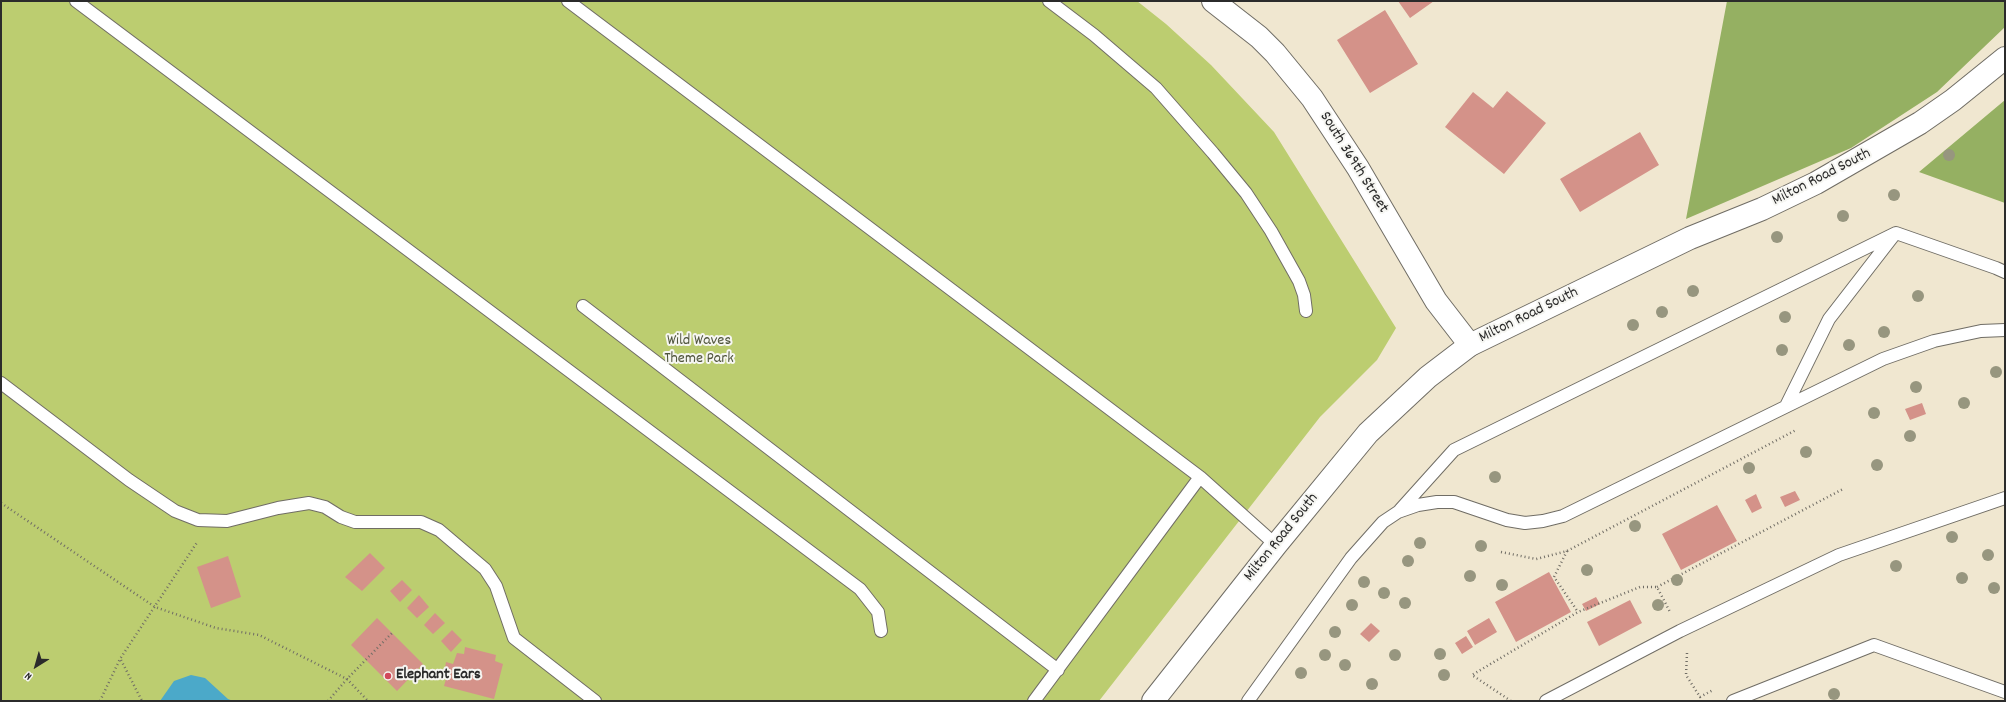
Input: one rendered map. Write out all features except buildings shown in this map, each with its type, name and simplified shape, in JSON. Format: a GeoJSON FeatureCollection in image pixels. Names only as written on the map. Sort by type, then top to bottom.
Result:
{"type":"FeatureCollection","features":[{"type":"Feature","properties":{"kind":"street","name":"South 369th Street"},"geometry":{"type":"LineString","coordinates":[[1213,1],[1259,37],[1275,53],[1312,98],[1358,168],[1436,301],[1470,345]]}},
{"type":"Feature","properties":{"kind":"street","name":"Milton Road South"},"geometry":{"type":"LineString","coordinates":[[1153,701],[1276,545],[1368,433],[1428,377],[1470,345],[1690,238],[1762,208],[1822,180],[1920,123],[1953,100],[2005,58]]}},
{"type":"Feature","properties":{"kind":"lane"},"geometry":{"type":"LineString","coordinates":[[76,1],[860,589],[878,612],[881,631]]}},
{"type":"Feature","properties":{"kind":"lane"},"geometry":{"type":"LineString","coordinates":[[568,1],[1200,477],[1276,545]]}},
{"type":"Feature","properties":{"kind":"lane"},"geometry":{"type":"LineString","coordinates":[[1049,1],[1094,35],[1156,88],[1213,153],[1246,193],[1270,231],[1298,281],[1304,295],[1306,311]]}},
{"type":"Feature","properties":{"kind":"lane"},"geometry":{"type":"LineString","coordinates":[[1248,701],[1351,558],[1383,522],[1398,512],[1454,450],[1896,233],[2005,272]]}},
{"type":"Feature","properties":{"kind":"lane"},"geometry":{"type":"LineString","coordinates":[[1786,406],[1829,319],[1896,233]]}},
{"type":"Feature","properties":{"kind":"lane"},"geometry":{"type":"LineString","coordinates":[[583,306],[1058,670]]}},
{"type":"Feature","properties":{"kind":"lane"},"geometry":{"type":"LineString","coordinates":[[1398,512],[1418,505],[1437,502],[1454,502],[1508,520],[1525,523],[1550,519],[1580,509],[1883,359],[1934,341],[1981,331],[2005,330]]}},
{"type":"Feature","properties":{"kind":"lane"},"geometry":{"type":"LineString","coordinates":[[1,383],[129,480],[175,511],[198,520],[227,522],[278,508],[309,503],[324,507],[340,517],[355,522],[421,522],[439,530],[484,569],[496,586],[514,638],[595,701]]}},
{"type":"Feature","properties":{"kind":"lane"},"geometry":{"type":"LineString","coordinates":[[1034,701],[1200,477]]}},
{"type":"Feature","properties":{"kind":"lane"},"geometry":{"type":"LineString","coordinates":[[1546,701],[1680,631],[1839,555],[2005,498]]}},
{"type":"Feature","properties":{"kind":"lane"},"geometry":{"type":"LineString","coordinates":[[1733,701],[1874,644],[2005,692]]}},
{"type":"Feature","properties":{"kind":"path"},"geometry":{"type":"LineString","coordinates":[[1501,552],[1536,559],[1567,551],[1796,430]]}},
{"type":"Feature","properties":{"kind":"path"},"geometry":{"type":"LineString","coordinates":[[1511,701],[1472,675],[1578,612],[1640,586],[1657,587],[1843,489]]}},
{"type":"Feature","properties":{"kind":"path"},"geometry":{"type":"LineString","coordinates":[[1,503],[155,607],[216,628],[260,635],[347,679],[368,701]]}},
{"type":"Feature","properties":{"kind":"path"},"geometry":{"type":"LineString","coordinates":[[100,701],[120,659],[211,522]]}},
{"type":"Feature","properties":{"kind":"path"},"geometry":{"type":"LineString","coordinates":[[1567,551],[1554,577],[1578,612]]}},
{"type":"Feature","properties":{"kind":"path"},"geometry":{"type":"LineString","coordinates":[[1657,587],[1687,645],[1686,675],[1700,697],[1720,687]]}},
{"type":"Feature","properties":{"kind":"path"},"geometry":{"type":"LineString","coordinates":[[328,701],[392,632]]}},
{"type":"Feature","properties":{"kind":"path"},"geometry":{"type":"LineString","coordinates":[[120,659],[142,701]]}},
{"type":"Feature","properties":{"kind":"green space","name":"Wild Waves Theme Park"},"geometry":{"type":"Polygon","coordinates":[[[1,1],[1137,1],[1166,24],[1211,65],[1274,132],[1396,328],[1377,360],[1320,417],[1099,701],[1,701],[1,1]]]}},
{"type":"Feature","properties":{"kind":"green space"},"geometry":{"type":"Polygon","coordinates":[[[1727,1],[2005,1],[2005,27],[1937,92],[1851,148],[1686,219],[1727,1]]]}},
{"type":"Feature","properties":{"kind":"green space"},"geometry":{"type":"Polygon","coordinates":[[[2005,100],[2005,203],[1919,172],[2005,100]]]}},
{"type":"Feature","properties":{"kind":"water"},"geometry":{"type":"Polygon","coordinates":[[[191,675],[205,678],[228,699],[233,701],[160,701],[174,681],[191,675]]]}},
{"type":"Feature","properties":{"kind":"place","name":"Elephant Ears"},"geometry":{"type":"Point","coordinates":[388,676]}}]}
